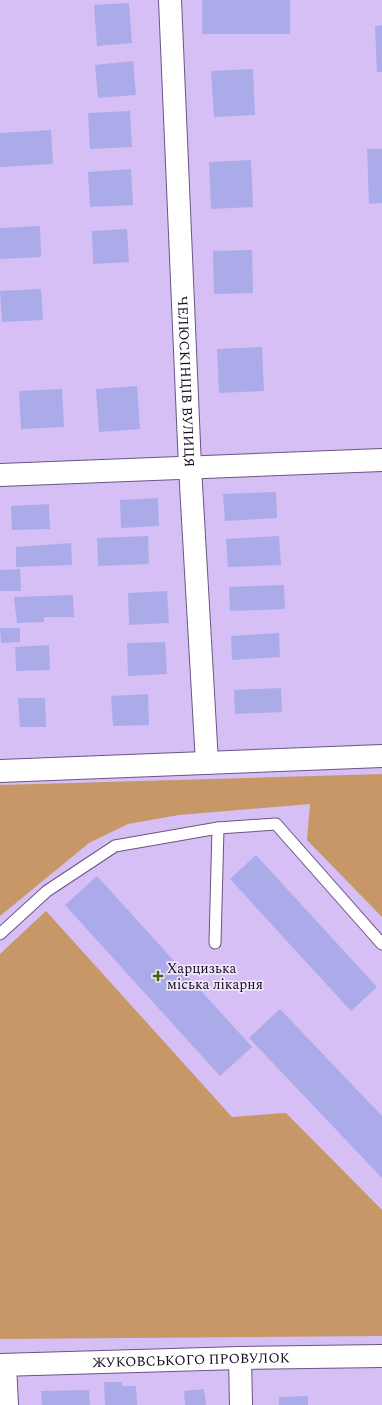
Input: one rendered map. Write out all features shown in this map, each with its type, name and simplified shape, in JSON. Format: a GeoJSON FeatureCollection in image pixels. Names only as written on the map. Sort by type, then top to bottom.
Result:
{"type":"FeatureCollection","features":[{"type":"Feature","properties":{"kind":"street","name":"ЧЕЛЮСКІНЦІВ ВУЛИЦЯ"},"geometry":{"type":"LineString","coordinates":[[170,0],[190,467],[207,763]]}},
{"type":"Feature","properties":{"kind":"street"},"geometry":{"type":"LineString","coordinates":[[0,475],[382,460]]}},
{"type":"Feature","properties":{"kind":"street"},"geometry":{"type":"LineString","coordinates":[[0,771],[382,756]]}},
{"type":"Feature","properties":{"kind":"street","name":"ЖУКОВСЬКОГО ПРОВУЛОК"},"geometry":{"type":"LineString","coordinates":[[3,1365],[240,1358],[382,1356]]}},
{"type":"Feature","properties":{"kind":"street"},"geometry":{"type":"LineString","coordinates":[[240,1358],[241,1405]]}},
{"type":"Feature","properties":{"kind":"street"},"geometry":{"type":"LineString","coordinates":[[3,1365],[7,1405]]}},
{"type":"Feature","properties":{"kind":"lane"},"geometry":{"type":"LineString","coordinates":[[0,934],[47,891],[114,846],[218,828],[276,824],[382,944]]}},
{"type":"Feature","properties":{"kind":"lane"},"geometry":{"type":"LineString","coordinates":[[215,943],[218,828]]}},
{"type":"Feature","properties":{"kind":"shaded area"},"geometry":{"type":"Polygon","coordinates":[[[382,774],[382,917],[307,840],[310,804],[179,815],[128,824],[89,843],[0,916],[0,785],[382,774]]]}},
{"type":"Feature","properties":{"kind":"shaded area"},"geometry":{"type":"Polygon","coordinates":[[[46,911],[232,1117],[286,1113],[382,1210],[382,1336],[0,1339],[0,954],[46,911]]]}},
{"type":"Feature","properties":{"kind":"building"},"geometry":{"type":"Polygon","coordinates":[[[202,0],[290,0],[290,34],[202,34],[202,0]]]}},
{"type":"Feature","properties":{"kind":"building"},"geometry":{"type":"Polygon","coordinates":[[[129,3],[132,43],[97,46],[94,5],[129,3]]]}},
{"type":"Feature","properties":{"kind":"building"},"geometry":{"type":"Polygon","coordinates":[[[382,25],[382,72],[377,72],[375,26],[382,25]]]}},
{"type":"Feature","properties":{"kind":"building"},"geometry":{"type":"Polygon","coordinates":[[[133,61],[136,95],[98,98],[95,65],[133,61]]]}},
{"type":"Feature","properties":{"kind":"building"},"geometry":{"type":"Polygon","coordinates":[[[253,69],[255,115],[214,117],[211,71],[253,69]]]}},
{"type":"Feature","properties":{"kind":"building"},"geometry":{"type":"Polygon","coordinates":[[[130,111],[132,147],[90,149],[88,113],[130,111]]]}},
{"type":"Feature","properties":{"kind":"building"},"geometry":{"type":"Polygon","coordinates":[[[51,130],[53,164],[0,167],[0,133],[51,130]]]}},
{"type":"Feature","properties":{"kind":"building"},"geometry":{"type":"Polygon","coordinates":[[[367,149],[382,149],[382,203],[369,204],[367,149]]]}},
{"type":"Feature","properties":{"kind":"building"},"geometry":{"type":"Polygon","coordinates":[[[251,160],[253,207],[211,209],[209,162],[251,160]]]}},
{"type":"Feature","properties":{"kind":"building"},"geometry":{"type":"Polygon","coordinates":[[[131,169],[133,205],[90,207],[88,172],[131,169]]]}},
{"type":"Feature","properties":{"kind":"building"},"geometry":{"type":"Polygon","coordinates":[[[40,226],[41,257],[0,259],[0,228],[40,226]]]}},
{"type":"Feature","properties":{"kind":"building"},"geometry":{"type":"Polygon","coordinates":[[[127,229],[129,262],[93,264],[92,231],[127,229]]]}},
{"type":"Feature","properties":{"kind":"building"},"geometry":{"type":"Polygon","coordinates":[[[252,250],[253,293],[214,294],[213,251],[252,250]]]}},
{"type":"Feature","properties":{"kind":"building"},"geometry":{"type":"Polygon","coordinates":[[[41,289],[43,320],[2,322],[0,291],[41,289]]]}},
{"type":"Feature","properties":{"kind":"building"},"geometry":{"type":"Polygon","coordinates":[[[262,347],[264,391],[219,393],[217,349],[262,347]]]}},
{"type":"Feature","properties":{"kind":"building"},"geometry":{"type":"Polygon","coordinates":[[[137,386],[140,429],[99,432],[96,389],[137,386]]]}},
{"type":"Feature","properties":{"kind":"building"},"geometry":{"type":"Polygon","coordinates":[[[62,389],[64,427],[21,429],[19,391],[62,389]]]}},
{"type":"Feature","properties":{"kind":"building"},"geometry":{"type":"Polygon","coordinates":[[[276,492],[277,518],[225,521],[223,494],[276,492]]]}},
{"type":"Feature","properties":{"kind":"building"},"geometry":{"type":"Polygon","coordinates":[[[158,498],[159,526],[121,528],[120,500],[158,498]]]}},
{"type":"Feature","properties":{"kind":"building"},"geometry":{"type":"Polygon","coordinates":[[[49,504],[50,529],[12,530],[11,506],[49,504]]]}},
{"type":"Feature","properties":{"kind":"building"},"geometry":{"type":"Polygon","coordinates":[[[148,536],[149,564],[98,566],[97,538],[148,536]]]}},
{"type":"Feature","properties":{"kind":"building"},"geometry":{"type":"Polygon","coordinates":[[[279,536],[281,565],[228,567],[226,539],[279,536]]]}},
{"type":"Feature","properties":{"kind":"building"},"geometry":{"type":"Polygon","coordinates":[[[71,543],[72,565],[16,567],[16,547],[71,543]]]}},
{"type":"Feature","properties":{"kind":"building"},"geometry":{"type":"Polygon","coordinates":[[[20,569],[21,591],[0,591],[0,570],[20,569]]]}},
{"type":"Feature","properties":{"kind":"building"},"geometry":{"type":"Polygon","coordinates":[[[284,585],[285,609],[230,611],[229,587],[284,585]]]}},
{"type":"Feature","properties":{"kind":"building"},"geometry":{"type":"Polygon","coordinates":[[[167,591],[169,623],[129,625],[128,593],[167,591]]]}},
{"type":"Feature","properties":{"kind":"building"},"geometry":{"type":"Polygon","coordinates":[[[73,595],[74,617],[44,617],[44,622],[17,623],[14,597],[73,595]]]}},
{"type":"Feature","properties":{"kind":"building"},"geometry":{"type":"Polygon","coordinates":[[[0,628],[20,628],[20,642],[1,643],[0,628]]]}},
{"type":"Feature","properties":{"kind":"building"},"geometry":{"type":"Polygon","coordinates":[[[279,633],[280,657],[232,660],[231,636],[279,633]]]}},
{"type":"Feature","properties":{"kind":"building"},"geometry":{"type":"Polygon","coordinates":[[[165,642],[167,674],[128,676],[127,643],[165,642]]]}},
{"type":"Feature","properties":{"kind":"building"},"geometry":{"type":"Polygon","coordinates":[[[49,645],[50,670],[16,671],[15,647],[49,645]]]}},
{"type":"Feature","properties":{"kind":"building"},"geometry":{"type":"Polygon","coordinates":[[[281,688],[282,712],[235,714],[234,690],[281,688]]]}},
{"type":"Feature","properties":{"kind":"building"},"geometry":{"type":"Polygon","coordinates":[[[148,694],[149,725],[113,726],[111,696],[148,694]]]}},
{"type":"Feature","properties":{"kind":"building"},"geometry":{"type":"Polygon","coordinates":[[[18,698],[45,698],[46,727],[20,727],[18,698]]]}},
{"type":"Feature","properties":{"kind":"building","name":"Харцизька міська лікарня"},"geometry":{"type":"Polygon","coordinates":[[[256,855],[377,987],[351,1011],[230,879],[256,855]]]}},
{"type":"Feature","properties":{"kind":"building","name":"Харцизька міська лікарня"},"geometry":{"type":"Polygon","coordinates":[[[97,876],[252,1047],[220,1076],[65,905],[97,876]]]}},
{"type":"Feature","properties":{"kind":"building","name":"Харцизька міська лікарня"},"geometry":{"type":"Polygon","coordinates":[[[280,1009],[382,1116],[382,1178],[249,1038],[280,1009]]]}},
{"type":"Feature","properties":{"kind":"building"},"geometry":{"type":"Polygon","coordinates":[[[104,1382],[122,1382],[122,1386],[136,1386],[137,1405],[105,1405],[104,1382]]]}},
{"type":"Feature","properties":{"kind":"building"},"geometry":{"type":"Polygon","coordinates":[[[204,1389],[206,1405],[185,1405],[184,1391],[204,1389]]]}},
{"type":"Feature","properties":{"kind":"building"},"geometry":{"type":"Polygon","coordinates":[[[89,1390],[90,1405],[42,1405],[41,1391],[89,1390]]]}},
{"type":"Feature","properties":{"kind":"building"},"geometry":{"type":"Polygon","coordinates":[[[308,1396],[308,1405],[279,1405],[279,1397],[308,1396]]]}},
{"type":"Feature","properties":{"kind":"place","name":"Харцизька міська лікарня"},"geometry":{"type":"Point","coordinates":[158,976]}}]}
